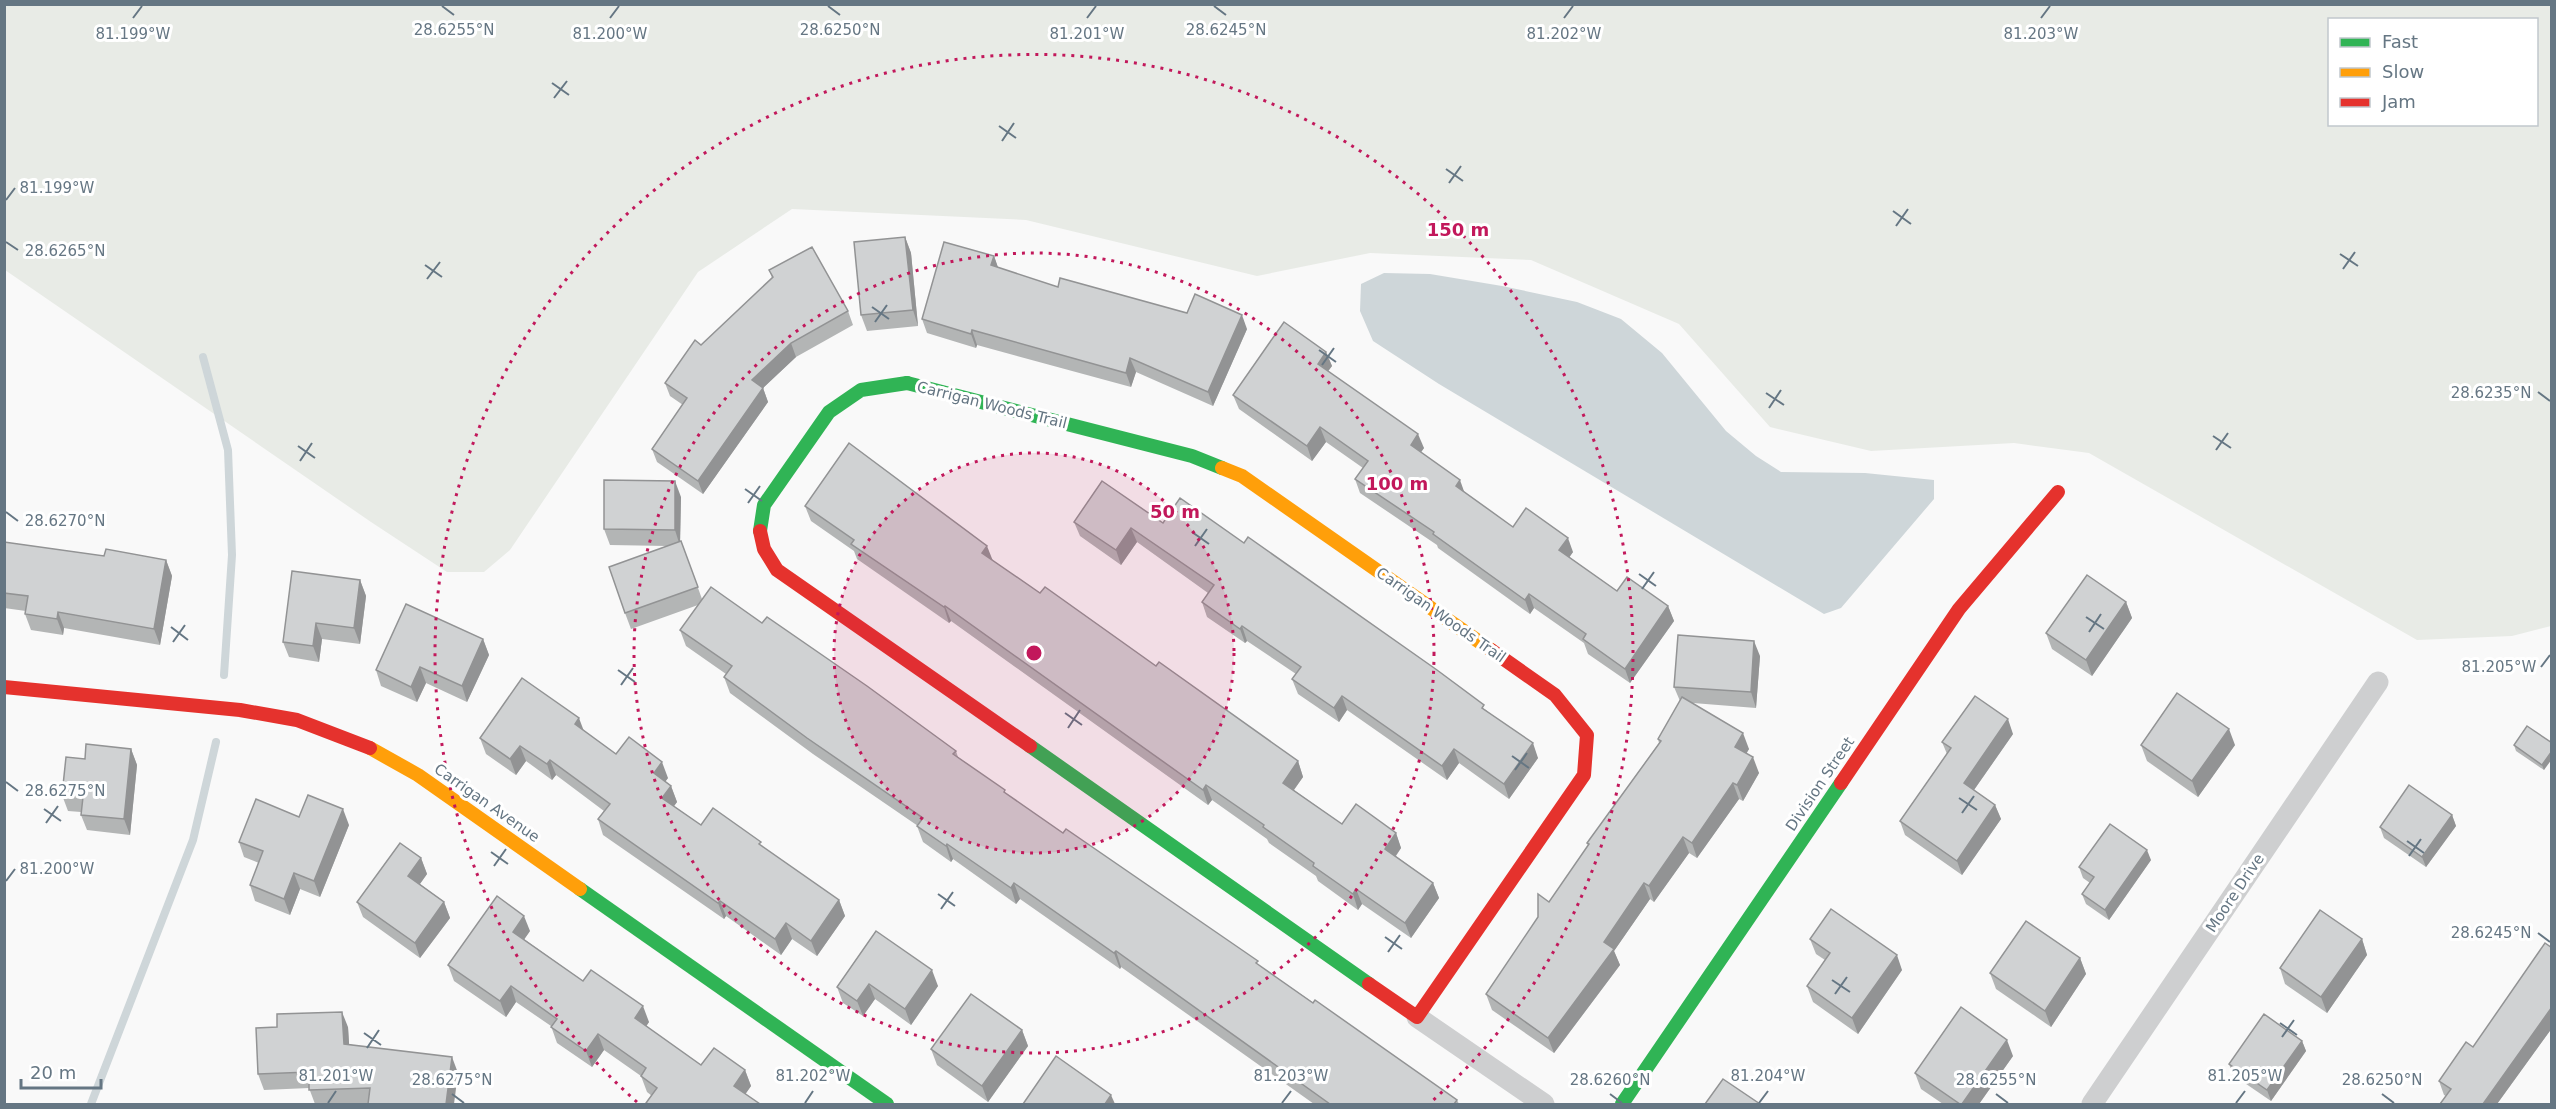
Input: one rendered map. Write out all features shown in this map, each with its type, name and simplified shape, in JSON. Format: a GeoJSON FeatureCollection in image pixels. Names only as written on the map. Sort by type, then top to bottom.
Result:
{"type":"FeatureCollection","features":[{"type":"Feature","properties":{"kind":"street","name":"Carrigan Woods Trail"},"geometry":{"type":"LineString","coordinates":[[1417,1017],[1584,775],[1587,735],[1555,695],[1242,476],[1192,456],[907,383],[861,390],[829,412],[764,505],[759,529],[764,549],[777,570],[1417,1017],[1544,1104]]}},
{"type":"Feature","properties":{"kind":"street","name":"Division Street"},"geometry":{"type":"LineString","coordinates":[[1622,1104],[1959,609],[2058,492]]}},
{"type":"Feature","properties":{"kind":"street","name":"Moore Drive"},"geometry":{"type":"LineString","coordinates":[[2092,1104],[2378,682]]}},
{"type":"Feature","properties":{"kind":"street","name":"Carrigan Avenue"},"geometry":{"type":"LineString","coordinates":[[4,687],[240,710],[297,720],[363,744],[418,775],[887,1104]]}},
{"type":"Feature","properties":{"kind":"shaded area"},"geometry":{"type":"Polygon","coordinates":[[[4,5],[2551,5],[2551,626],[2512,636],[2417,640],[2089,453],[2014,443],[1871,451],[1770,427],[1679,324],[1531,260],[1370,253],[1257,276],[1026,220],[792,209],[698,272],[510,550],[484,572],[447,572],[5,270],[4,5]]]}},
{"type":"Feature","properties":{"kind":"shaded area"},"geometry":{"type":"Polygon","coordinates":[[[1384,273],[1430,274],[1502,286],[1577,302],[1621,319],[1662,353],[1726,431],[1756,456],[1781,472],[1865,473],[1934,480],[1934,499],[1841,608],[1824,614],[1439,384],[1373,341],[1360,311],[1361,284],[1384,273]]]}},
{"type":"Feature","properties":{"kind":"building"},"geometry":{"type":"Polygon","coordinates":[[[905,237],[913,310],[861,315],[854,242],[905,237]]]}},
{"type":"Feature","properties":{"kind":"building"},"geometry":{"type":"Polygon","coordinates":[[[944,242],[994,256],[991,265],[1058,287],[1060,278],[1187,313],[1195,294],[1242,315],[1208,392],[1130,358],[1126,373],[972,330],[971,334],[922,319],[944,242]]]}},
{"type":"Feature","properties":{"kind":"building"},"geometry":{"type":"Polygon","coordinates":[[[812,247],[848,311],[791,343],[752,380],[763,388],[698,481],[652,449],[687,398],[665,383],[695,340],[701,345],[773,277],[769,270],[812,247]]]}},
{"type":"Feature","properties":{"kind":"building"},"geometry":{"type":"Polygon","coordinates":[[[1284,322],[1326,352],[1318,364],[1418,434],[1411,445],[1460,480],[1456,486],[1513,527],[1526,508],[1568,538],[1559,550],[1617,591],[1627,577],[1668,606],[1625,669],[1583,639],[1586,634],[1529,594],[1525,600],[1433,534],[1434,532],[1355,479],[1368,461],[1320,427],[1307,446],[1233,395],[1284,322]]]}},
{"type":"Feature","properties":{"kind":"building"},"geometry":{"type":"Polygon","coordinates":[[[849,443],[987,546],[982,553],[1040,593],[1045,587],[1156,666],[1159,662],[1298,761],[1283,783],[1342,824],[1356,804],[1396,833],[1385,849],[1433,883],[1405,923],[1356,889],[1353,894],[1313,866],[1314,863],[1263,827],[1264,825],[1206,785],[1203,790],[945,606],[851,544],[854,540],[805,506],[849,443]]]}},
{"type":"Feature","properties":{"kind":"building"},"geometry":{"type":"Polygon","coordinates":[[[604,480],[675,481],[675,530],[604,529],[604,480]]]}},
{"type":"Feature","properties":{"kind":"building"},"geometry":{"type":"Polygon","coordinates":[[[1102,481],[1163,523],[1180,498],[1244,543],[1248,537],[1437,670],[1484,705],[1482,708],[1533,743],[1504,784],[1454,749],[1442,766],[1342,696],[1334,708],[1292,679],[1301,667],[1242,626],[1240,629],[1202,602],[1214,585],[1131,528],[1116,550],[1074,522],[1102,481]]]}},
{"type":"Feature","properties":{"kind":"building"},"geometry":{"type":"Polygon","coordinates":[[[681,541],[698,587],[625,613],[609,567],[681,541]]]}},
{"type":"Feature","properties":{"kind":"building"},"geometry":{"type":"Polygon","coordinates":[[[4,542],[104,556],[106,549],[166,560],[154,629],[58,612],[57,619],[25,614],[28,596],[4,593],[4,542]]]}},
{"type":"Feature","properties":{"kind":"building"},"geometry":{"type":"Polygon","coordinates":[[[292,571],[360,580],[354,628],[316,623],[313,646],[283,642],[292,571]]]}},
{"type":"Feature","properties":{"kind":"building"},"geometry":{"type":"Polygon","coordinates":[[[2087,575],[2126,602],[2086,660],[2046,633],[2087,575]]]}},
{"type":"Feature","properties":{"kind":"building"},"geometry":{"type":"Polygon","coordinates":[[[711,587],[762,623],[767,617],[956,751],[953,754],[1005,790],[1004,792],[1063,833],[1066,829],[1258,961],[1256,963],[1313,1003],[1315,1000],[1457,1100],[1454,1104],[1330,1104],[1116,951],[1114,953],[1014,883],[1011,888],[947,844],[946,846],[917,826],[923,818],[724,677],[732,666],[680,630],[711,587]]]}},
{"type":"Feature","properties":{"kind":"building"},"geometry":{"type":"Polygon","coordinates":[[[406,604],[483,639],[462,686],[420,667],[411,687],[376,670],[406,604]]]}},
{"type":"Feature","properties":{"kind":"building"},"geometry":{"type":"Polygon","coordinates":[[[1678,635],[1754,641],[1751,692],[1674,687],[1678,635]]]}},
{"type":"Feature","properties":{"kind":"building"},"geometry":{"type":"Polygon","coordinates":[[[522,678],[579,718],[575,724],[616,754],[629,737],[662,762],[654,773],[671,786],[662,798],[701,825],[713,808],[761,842],[759,844],[839,900],[811,941],[786,923],[775,939],[720,901],[718,903],[598,819],[610,804],[550,760],[547,764],[520,746],[510,759],[480,738],[522,678]]]}},
{"type":"Feature","properties":{"kind":"building"},"geometry":{"type":"Polygon","coordinates":[[[2177,693],[2229,729],[2192,781],[2141,745],[2177,693]]]}},
{"type":"Feature","properties":{"kind":"building"},"geometry":{"type":"Polygon","coordinates":[[[1975,696],[2008,719],[1964,783],[1995,805],[1957,861],[1900,821],[1951,748],[1942,742],[1975,696]]]}},
{"type":"Feature","properties":{"kind":"building"},"geometry":{"type":"Polygon","coordinates":[[[1682,697],[1743,733],[1735,747],[1753,757],[1737,785],[1733,783],[1692,843],[1683,837],[1649,886],[1644,883],[1604,942],[1614,949],[1548,1038],[1486,994],[1538,917],[1538,894],[1549,902],[1589,844],[1587,843],[1661,741],[1658,739],[1682,697]]]}},
{"type":"Feature","properties":{"kind":"building"},"geometry":{"type":"Polygon","coordinates":[[[2527,726],[2552,743],[2552,751],[2542,765],[2514,745],[2527,726]]]}},
{"type":"Feature","properties":{"kind":"building"},"geometry":{"type":"Polygon","coordinates":[[[86,744],[131,749],[124,819],[81,815],[83,797],[62,795],[66,757],[85,759],[86,744]]]}},
{"type":"Feature","properties":{"kind":"building"},"geometry":{"type":"Polygon","coordinates":[[[2409,785],[2452,815],[2422,857],[2380,827],[2409,785]]]}},
{"type":"Feature","properties":{"kind":"building"},"geometry":{"type":"Polygon","coordinates":[[[308,795],[343,809],[314,881],[294,873],[284,899],[250,885],[263,851],[239,842],[256,799],[299,817],[308,795]]]}},
{"type":"Feature","properties":{"kind":"building"},"geometry":{"type":"Polygon","coordinates":[[[2110,824],[2147,850],[2105,910],[2082,894],[2094,877],[2079,867],[2110,824]]]}},
{"type":"Feature","properties":{"kind":"building"},"geometry":{"type":"Polygon","coordinates":[[[400,843],[421,858],[408,876],[444,902],[415,943],[357,902],[400,843]]]}},
{"type":"Feature","properties":{"kind":"building"},"geometry":{"type":"Polygon","coordinates":[[[497,896],[524,916],[513,932],[583,981],[591,970],[643,1006],[635,1018],[701,1065],[714,1048],[745,1070],[734,1086],[760,1104],[648,1104],[646,1103],[657,1088],[641,1076],[646,1068],[598,1034],[586,1051],[551,1027],[557,1019],[511,986],[500,1001],[448,965],[497,896]]]}},
{"type":"Feature","properties":{"kind":"building"},"geometry":{"type":"Polygon","coordinates":[[[1831,909],[1897,955],[1852,1018],[1807,986],[1830,953],[1810,939],[1831,909]]]}},
{"type":"Feature","properties":{"kind":"building"},"geometry":{"type":"Polygon","coordinates":[[[2320,910],[2362,939],[2321,997],[2280,968],[2320,910]]]}},
{"type":"Feature","properties":{"kind":"building"},"geometry":{"type":"Polygon","coordinates":[[[2026,921],[2080,958],[2045,1011],[1990,973],[2026,921]]]}},
{"type":"Feature","properties":{"kind":"building"},"geometry":{"type":"Polygon","coordinates":[[[876,931],[932,970],[905,1009],[869,984],[857,1001],[837,987],[876,931]]]}},
{"type":"Feature","properties":{"kind":"building"},"geometry":{"type":"Polygon","coordinates":[[[2545,943],[2552,948],[2552,1007],[2483,1104],[2440,1104],[2451,1089],[2439,1081],[2466,1042],[2473,1047],[2545,943]]]}},
{"type":"Feature","properties":{"kind":"building"},"geometry":{"type":"Polygon","coordinates":[[[971,994],[1022,1030],[982,1086],[931,1049],[971,994]]]}},
{"type":"Feature","properties":{"kind":"building"},"geometry":{"type":"Polygon","coordinates":[[[1961,1007],[2007,1040],[1960,1104],[1915,1073],[1961,1007]]]}},
{"type":"Feature","properties":{"kind":"building"},"geometry":{"type":"Polygon","coordinates":[[[342,1012],[344,1044],[452,1057],[446,1104],[368,1104],[370,1088],[309,1090],[309,1072],[258,1074],[256,1028],[277,1027],[277,1014],[342,1012]]]}},
{"type":"Feature","properties":{"kind":"building"},"geometry":{"type":"Polygon","coordinates":[[[2264,1014],[2302,1041],[2267,1090],[2229,1064],[2264,1014]]]}},
{"type":"Feature","properties":{"kind":"building"},"geometry":{"type":"Polygon","coordinates":[[[1056,1056],[1111,1095],[1105,1104],[1023,1104],[1056,1056]]]}},
{"type":"Feature","properties":{"kind":"building"},"geometry":{"type":"Polygon","coordinates":[[[1723,1079],[1760,1104],[1705,1104],[1723,1079]]]}},
{"type":"Feature","properties":{"kind":"waterway"},"geometry":{"type":"LineString","coordinates":[[203,357],[228,450],[232,555],[224,675]]}},
{"type":"Feature","properties":{"kind":"waterway"},"geometry":{"type":"LineString","coordinates":[[91,1104],[193,840],[216,742]]}},
{"type":"Feature","properties":{"kind":"traffic: fast"},"geometry":{"type":"LineString","coordinates":[[907,383],[1192,456],[1222,468]]}},
{"type":"Feature","properties":{"kind":"traffic: fast"},"geometry":{"type":"LineString","coordinates":[[760,531],[764,505],[829,412],[861,390],[907,383]]}},
{"type":"Feature","properties":{"kind":"traffic: fast"},"geometry":{"type":"LineString","coordinates":[[1030,746],[1369,984]]}},
{"type":"Feature","properties":{"kind":"traffic: fast"},"geometry":{"type":"LineString","coordinates":[[1622,1104],[1841,783]]}},
{"type":"Feature","properties":{"kind":"traffic: fast"},"geometry":{"type":"LineString","coordinates":[[580,889],[887,1104]]}},
{"type":"Feature","properties":{"kind":"traffic: slow"},"geometry":{"type":"LineString","coordinates":[[1222,468],[1242,476],[1491,650]]}},
{"type":"Feature","properties":{"kind":"traffic: slow"},"geometry":{"type":"LineString","coordinates":[[370,748],[418,775],[580,889]]}},
{"type":"Feature","properties":{"kind":"traffic: jam"},"geometry":{"type":"LineString","coordinates":[[1841,783],[1959,609],[2058,492]]}},
{"type":"Feature","properties":{"kind":"traffic: jam"},"geometry":{"type":"LineString","coordinates":[[760,531],[764,549],[777,570],[1030,746]]}},
{"type":"Feature","properties":{"kind":"traffic: jam"},"geometry":{"type":"LineString","coordinates":[[1369,984],[1417,1017],[1584,775],[1587,735],[1555,695],[1491,650]]}},
{"type":"Feature","properties":{"kind":"traffic: jam"},"geometry":{"type":"LineString","coordinates":[[4,687],[240,710],[297,720],[370,748]]}}]}
